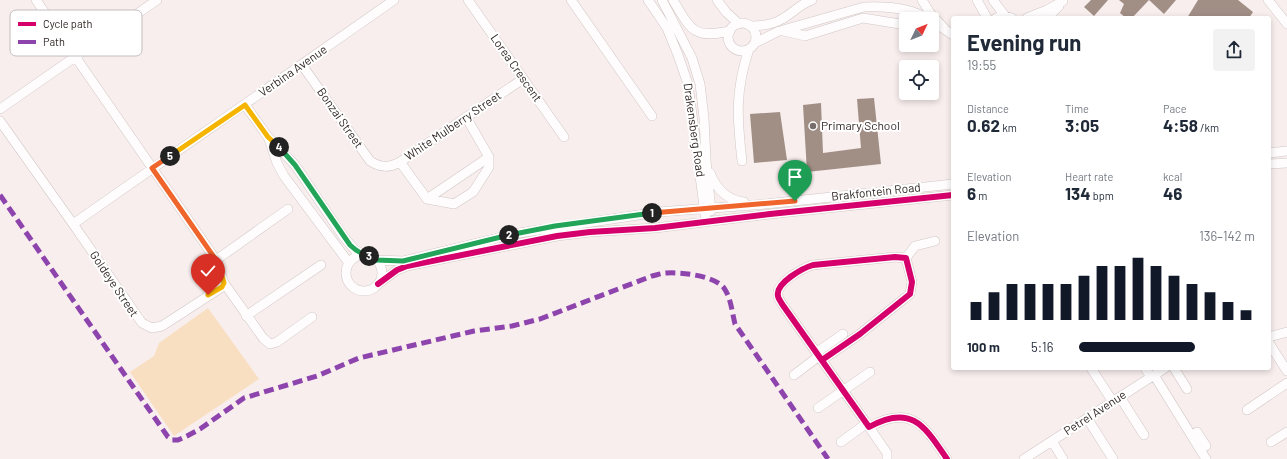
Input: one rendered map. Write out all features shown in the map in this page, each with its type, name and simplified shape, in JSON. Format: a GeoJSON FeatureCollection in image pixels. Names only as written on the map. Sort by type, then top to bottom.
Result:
{"type":"FeatureCollection","features":[{"type":"Feature","properties":{"kind":"street"},"geometry":{"type":"LineString","coordinates":[[36,0],[43,10]]}},
{"type":"Feature","properties":{"kind":"street"},"geometry":{"type":"LineString","coordinates":[[142,10],[156,0]]}},
{"type":"Feature","properties":{"kind":"street","name":"Verbina Avenue"},"geometry":{"type":"LineString","coordinates":[[74,224],[394,0]]}},
{"type":"Feature","properties":{"kind":"street","name":"Lorea Crescent"},"geometry":{"type":"LineString","coordinates":[[468,0],[564,137]]}},
{"type":"Feature","properties":{"kind":"street"},"geometry":{"type":"LineString","coordinates":[[571,0],[652,116]]}},
{"type":"Feature","properties":{"kind":"street","name":"Drakensberg Road"},"geometry":{"type":"LineString","coordinates":[[648,0],[667,28],[688,84],[708,207]]}},
{"type":"Feature","properties":{"kind":"street","name":"Drakensberg Road"},"geometry":{"type":"LineString","coordinates":[[662,0],[692,58],[700,84],[704,118],[709,221]]}},
{"type":"Feature","properties":{"kind":"street"},"geometry":{"type":"LineString","coordinates":[[673,0],[691,27],[696,32],[705,34],[714,34],[734,28],[763,26],[777,22],[800,5],[812,0]]}},
{"type":"Feature","properties":{"kind":"street"},"geometry":{"type":"LineString","coordinates":[[717,0],[726,12],[734,28]]}},
{"type":"Feature","properties":{"kind":"street"},"geometry":{"type":"LineString","coordinates":[[922,0],[930,13],[944,28]]}},
{"type":"Feature","properties":{"kind":"street"},"geometry":{"type":"LineString","coordinates":[[977,0],[986,16]]}},
{"type":"Feature","properties":{"kind":"street"},"geometry":{"type":"LineString","coordinates":[[993,0],[1003,16]]}},
{"type":"Feature","properties":{"kind":"street"},"geometry":{"type":"LineString","coordinates":[[1032,16],[1047,10],[1063,0]]}},
{"type":"Feature","properties":{"kind":"street"},"geometry":{"type":"LineString","coordinates":[[1049,16],[1063,0]]}},
{"type":"Feature","properties":{"kind":"street"},"geometry":{"type":"LineString","coordinates":[[1270,1],[1287,14]]}},
{"type":"Feature","properties":{"kind":"street"},"geometry":{"type":"LineString","coordinates":[[1270,1],[1287,24]]}},
{"type":"Feature","properties":{"kind":"street"},"geometry":{"type":"LineString","coordinates":[[737,50],[741,51],[779,31],[864,6],[878,6],[908,12]]}},
{"type":"Feature","properties":{"kind":"street"},"geometry":{"type":"LineString","coordinates":[[779,31],[805,36],[863,18],[899,24]]}},
{"type":"Feature","properties":{"kind":"street"},"geometry":{"type":"LineString","coordinates":[[939,25],[951,33]]}},
{"type":"Feature","properties":{"kind":"street"},"geometry":{"type":"LineString","coordinates":[[742,161],[737,108],[742,71],[756,33],[750,26]]}},
{"type":"Feature","properties":{"kind":"street"},"geometry":{"type":"LineString","coordinates":[[939,27],[944,28]]}},
{"type":"Feature","properties":{"kind":"street"},"geometry":{"type":"LineString","coordinates":[[734,28],[729,35],[730,44],[737,50],[742,71]]}},
{"type":"Feature","properties":{"kind":"street"},"geometry":{"type":"LineString","coordinates":[[0,109],[75,57],[216,260],[224,283],[263,338],[270,344],[277,342],[312,317]]}},
{"type":"Feature","properties":{"kind":"street","name":"Bonzai Street"},"geometry":{"type":"LineString","coordinates":[[302,65],[370,161],[382,166]]}},
{"type":"Feature","properties":{"kind":"street","name":"White Mulberry Street"},"geometry":{"type":"LineString","coordinates":[[382,166],[387,167],[400,162],[523,79]]}},
{"type":"Feature","properties":{"kind":"street"},"geometry":{"type":"LineString","coordinates":[[245,105],[268,137],[295,165],[350,245],[355,250],[376,260],[382,269],[381,280],[378,284],[374,288],[364,291],[353,288],[346,279],[345,274],[349,263],[355,257],[364,255]]}},
{"type":"Feature","properties":{"kind":"street"},"geometry":{"type":"LineString","coordinates":[[400,162],[427,199],[454,204],[473,192],[489,167],[489,157],[466,117]]}},
{"type":"Feature","properties":{"kind":"street","name":"Goldeye Street"},"geometry":{"type":"LineString","coordinates":[[0,121],[74,224],[137,318],[147,326],[152,328],[162,326],[216,291],[224,283]]}},
{"type":"Feature","properties":{"kind":"street"},"geometry":{"type":"LineString","coordinates":[[268,137],[277,163],[284,176],[349,263]]}},
{"type":"Feature","properties":{"kind":"street"},"geometry":{"type":"LineString","coordinates":[[1271,153],[1287,151]]}},
{"type":"Feature","properties":{"kind":"street"},"geometry":{"type":"LineString","coordinates":[[427,199],[489,157]]}},
{"type":"Feature","properties":{"kind":"street"},"geometry":{"type":"LineString","coordinates":[[706,160],[715,184],[722,192],[740,201],[766,204]]}},
{"type":"Feature","properties":{"kind":"street"},"geometry":{"type":"LineString","coordinates":[[1271,164],[1287,163]]}},
{"type":"Feature","properties":{"kind":"street","name":"Brakfontein Road"},"geometry":{"type":"LineString","coordinates":[[376,260],[403,261],[540,229],[658,212],[708,207],[766,204],[951,184]]}},
{"type":"Feature","properties":{"kind":"street","name":"Brakfontein Road"},"geometry":{"type":"LineString","coordinates":[[378,284],[397,270],[407,266],[540,240],[590,232],[655,228],[951,194]]}},
{"type":"Feature","properties":{"kind":"street"},"geometry":{"type":"LineString","coordinates":[[216,260],[288,208]]}},
{"type":"Feature","properties":{"kind":"street"},"geometry":{"type":"LineString","coordinates":[[540,229],[540,240]]}},
{"type":"Feature","properties":{"kind":"street"},"geometry":{"type":"LineString","coordinates":[[794,375],[820,356],[860,334],[907,298],[912,290],[906,258],[915,246],[935,241]]}},
{"type":"Feature","properties":{"kind":"street"},"geometry":{"type":"LineString","coordinates":[[887,459],[887,453],[782,304],[778,296],[778,290],[781,285],[807,267],[813,265],[906,258]]}},
{"type":"Feature","properties":{"kind":"street"},"geometry":{"type":"LineString","coordinates":[[246,316],[321,265]]}},
{"type":"Feature","properties":{"kind":"street"},"geometry":{"type":"LineString","coordinates":[[1271,336],[1287,332]]}},
{"type":"Feature","properties":{"kind":"street"},"geometry":{"type":"LineString","coordinates":[[820,356],[843,334]]}},
{"type":"Feature","properties":{"kind":"street"},"geometry":{"type":"LineString","coordinates":[[1271,346],[1287,371]]}},
{"type":"Feature","properties":{"kind":"street"},"geometry":{"type":"LineString","coordinates":[[1093,370],[1144,435]]}},
{"type":"Feature","properties":{"kind":"street"},"geometry":{"type":"LineString","coordinates":[[1175,370],[1187,390]]}},
{"type":"Feature","properties":{"kind":"street"},"geometry":{"type":"LineString","coordinates":[[1159,371],[1206,446]]}},
{"type":"Feature","properties":{"kind":"street"},"geometry":{"type":"LineString","coordinates":[[1159,371],[1206,459]]}},
{"type":"Feature","properties":{"kind":"street","name":"Petrel Avenue"},"geometry":{"type":"LineString","coordinates":[[1024,459],[1159,371]]}},
{"type":"Feature","properties":{"kind":"street"},"geometry":{"type":"LineString","coordinates":[[818,408],[870,372]]}},
{"type":"Feature","properties":{"kind":"street"},"geometry":{"type":"LineString","coordinates":[[1246,410],[1287,383]]}},
{"type":"Feature","properties":{"kind":"street"},"geometry":{"type":"LineString","coordinates":[[841,442],[868,425],[891,418],[908,419],[918,422],[930,435],[947,459]]}},
{"type":"Feature","properties":{"kind":"street"},"geometry":{"type":"LineString","coordinates":[[1085,419],[1107,459]]}},
{"type":"Feature","properties":{"kind":"street"},"geometry":{"type":"LineString","coordinates":[[1085,419],[1113,459]]}},
{"type":"Feature","properties":{"kind":"street"},"geometry":{"type":"LineString","coordinates":[[1272,442],[1287,432]]}},
{"type":"Feature","properties":{"kind":"street"},"geometry":{"type":"LineString","coordinates":[[1052,442],[1063,459]]}},
{"type":"Feature","properties":{"kind":"shaded area"},"geometry":{"type":"Polygon","coordinates":[[[208,308],[259,379],[174,436],[130,372],[154,356],[159,343],[208,308]]]}},
{"type":"Feature","properties":{"kind":"building"},"geometry":{"type":"Polygon","coordinates":[[[1091,0],[1108,0],[1094,16],[1084,7],[1091,0]]]}},
{"type":"Feature","properties":{"kind":"building"},"geometry":{"type":"Polygon","coordinates":[[[1119,0],[1149,0],[1134,16],[1124,16],[1120,13],[1124,4],[1119,0]]]}},
{"type":"Feature","properties":{"kind":"building"},"geometry":{"type":"Polygon","coordinates":[[[1149,0],[1176,0],[1164,14],[1149,0]]]}},
{"type":"Feature","properties":{"kind":"building"},"geometry":{"type":"Polygon","coordinates":[[[1198,0],[1238,0],[1253,12],[1250,16],[1188,16],[1198,0]]]}},
{"type":"Feature","properties":{"kind":"building","name":"Primary School"},"geometry":{"type":"Polygon","coordinates":[[[874,98],[881,164],[807,172],[803,105],[821,103],[823,153],[861,148],[857,99],[874,98]]]}},
{"type":"Feature","properties":{"kind":"building"},"geometry":{"type":"Polygon","coordinates":[[[780,112],[787,160],[754,163],[750,114],[780,112]]]}},
{"type":"Feature","properties":{"kind":"marked path"},"geometry":{"type":"LineString","coordinates":[[0,195],[168,437],[172,440],[178,440],[200,429],[244,398],[317,376],[359,358],[474,331],[512,326],[540,319],[652,276],[663,273],[673,273],[689,274],[713,280],[724,288],[730,301],[735,324],[828,459]]}},
{"type":"Feature","properties":{"kind":"cycle path"},"geometry":{"type":"LineString","coordinates":[[378,284],[397,270],[407,266],[557,236],[590,232],[655,228],[770,214],[951,195]]}},
{"type":"Feature","properties":{"kind":"cycle path"},"geometry":{"type":"LineString","coordinates":[[822,360],[860,334],[910,294],[912,282],[906,258],[895,257],[813,265],[803,269],[785,281],[778,291],[778,297],[782,304],[869,427],[884,420],[896,417],[907,418],[924,428],[947,459]]}},
{"type":"Feature","properties":{"kind":"place","name":"Primary School"},"geometry":{"type":"Point","coordinates":[813,126]}},
{"type":"Feature","properties":{"kind":"route"},"geometry":{"type":"LineString","coordinates":[[208,295],[222,287],[224,283],[220,269],[216,260],[152,168],[245,105],[268,137],[295,165],[350,245],[355,250],[376,260],[393,262],[403,261],[519,233],[555,226],[588,223],[658,212],[795,201]]}}]}
